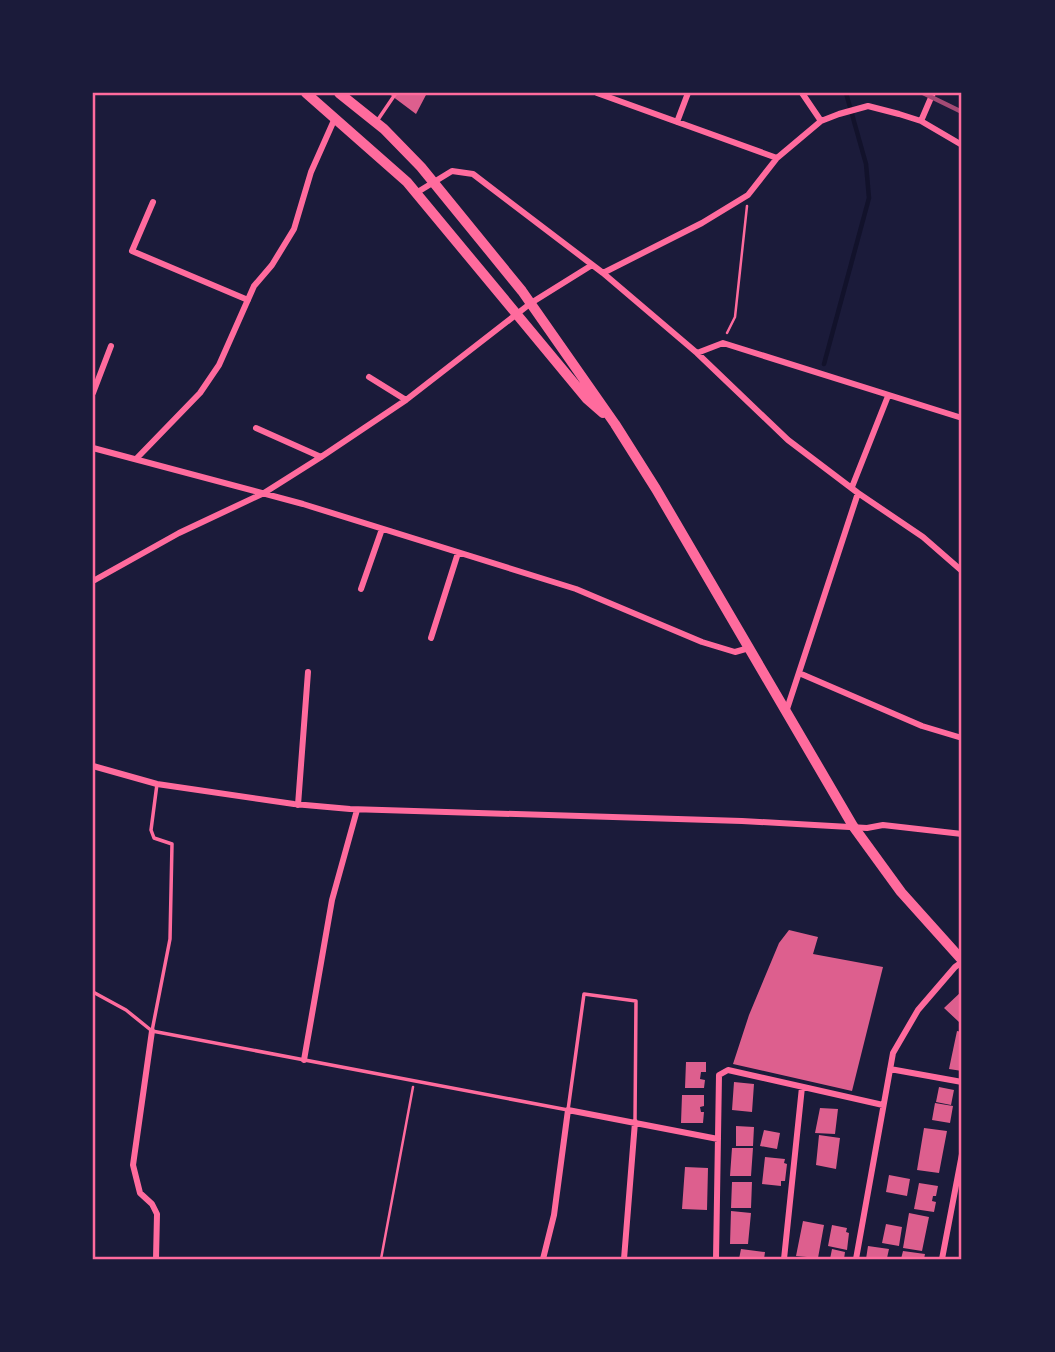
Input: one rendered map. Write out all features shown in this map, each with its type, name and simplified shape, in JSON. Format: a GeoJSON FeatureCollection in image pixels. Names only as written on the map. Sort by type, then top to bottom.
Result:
{"type":"FeatureCollection","features":[{"type":"Feature","properties":{"kind":"highway"},"geometry":{"type":"LineString","coordinates":[[306,93],[407,182],[587,399],[615,424]]}},
{"type":"Feature","properties":{"kind":"highway"},"geometry":{"type":"LineString","coordinates":[[339,93],[375,122],[433,181],[531,303],[615,424],[656,489],[853,826],[901,892],[962,961]]}},
{"type":"Feature","properties":{"kind":"street"},"geometry":{"type":"LineString","coordinates":[[597,93],[777,158]]}},
{"type":"Feature","properties":{"kind":"street"},"geometry":{"type":"LineString","coordinates":[[677,122],[688,93]]}},
{"type":"Feature","properties":{"kind":"street"},"geometry":{"type":"LineString","coordinates":[[802,93],[821,121]]}},
{"type":"Feature","properties":{"kind":"street"},"geometry":{"type":"LineString","coordinates":[[921,121],[933,93]]}},
{"type":"Feature","properties":{"kind":"street"},"geometry":{"type":"LineString","coordinates":[[603,273],[702,223],[748,195],[777,158],[821,121],[868,106],[921,121],[962,145]]}},
{"type":"Feature","properties":{"kind":"street"},"geometry":{"type":"LineString","coordinates":[[137,458],[200,393],[219,365],[254,286],[272,265],[294,229],[311,172],[335,118]]}},
{"type":"Feature","properties":{"kind":"street"},"geometry":{"type":"LineString","coordinates":[[416,194],[452,171],[473,174],[603,273],[697,353],[788,440],[858,493],[923,537],[962,571]]}},
{"type":"Feature","properties":{"kind":"street"},"geometry":{"type":"LineString","coordinates":[[153,202],[132,251],[248,300]]}},
{"type":"Feature","properties":{"kind":"street"},"geometry":{"type":"LineString","coordinates":[[93,581],[179,533],[264,493],[321,457],[406,400],[531,303],[592,265]]}},
{"type":"Feature","properties":{"kind":"street"},"geometry":{"type":"LineString","coordinates":[[697,353],[723,343],[962,418]]}},
{"type":"Feature","properties":{"kind":"street"},"geometry":{"type":"LineString","coordinates":[[93,393],[111,346]]}},
{"type":"Feature","properties":{"kind":"street"},"geometry":{"type":"LineString","coordinates":[[369,377],[406,400]]}},
{"type":"Feature","properties":{"kind":"street"},"geometry":{"type":"LineString","coordinates":[[852,487],[888,396]]}},
{"type":"Feature","properties":{"kind":"street"},"geometry":{"type":"LineString","coordinates":[[256,428],[321,457]]}},
{"type":"Feature","properties":{"kind":"street"},"geometry":{"type":"LineString","coordinates":[[93,448],[264,493],[576,589],[702,642],[735,652],[749,648]]}},
{"type":"Feature","properties":{"kind":"street"},"geometry":{"type":"LineString","coordinates":[[787,709],[858,493]]}},
{"type":"Feature","properties":{"kind":"street"},"geometry":{"type":"LineString","coordinates":[[361,589],[382,529]]}},
{"type":"Feature","properties":{"kind":"street"},"geometry":{"type":"LineString","coordinates":[[431,638],[458,552]]}},
{"type":"Feature","properties":{"kind":"street"},"geometry":{"type":"LineString","coordinates":[[298,804],[308,672]]}},
{"type":"Feature","properties":{"kind":"street"},"geometry":{"type":"LineString","coordinates":[[799,673],[922,726],[962,738]]}},
{"type":"Feature","properties":{"kind":"street"},"geometry":{"type":"LineString","coordinates":[[93,765],[157,784],[357,810],[867,828],[883,825],[962,834]]}},
{"type":"Feature","properties":{"kind":"street"},"geometry":{"type":"LineString","coordinates":[[304,1060],[332,900],[357,810]]}},
{"type":"Feature","properties":{"kind":"street"},"geometry":{"type":"LineString","coordinates":[[856,1259],[892,1053],[918,1010],[962,961]]}},
{"type":"Feature","properties":{"kind":"street"},"geometry":{"type":"LineString","coordinates":[[152,1031],[133,1165],[140,1193],[152,1204],[157,1214],[156,1259]]}},
{"type":"Feature","properties":{"kind":"street"},"geometry":{"type":"LineString","coordinates":[[890,1069],[962,1082]]}},
{"type":"Feature","properties":{"kind":"street"},"geometry":{"type":"LineString","coordinates":[[716,1259],[719,1075],[729,1070],[883,1105]]}},
{"type":"Feature","properties":{"kind":"street"},"geometry":{"type":"LineString","coordinates":[[784,1259],[802,1087]]}},
{"type":"Feature","properties":{"kind":"street"},"geometry":{"type":"LineString","coordinates":[[543,1259],[554,1215],[568,1110],[718,1139]]}},
{"type":"Feature","properties":{"kind":"street"},"geometry":{"type":"LineString","coordinates":[[624,1259],[635,1122]]}},
{"type":"Feature","properties":{"kind":"street"},"geometry":{"type":"LineString","coordinates":[[942,1259],[962,1154]]}},
{"type":"Feature","properties":{"kind":"lane"},"geometry":{"type":"LineString","coordinates":[[375,122],[396,93]]}},
{"type":"Feature","properties":{"kind":"lane"},"geometry":{"type":"LineString","coordinates":[[152,1031],[170,939],[173,844],[154,838],[151,830],[157,784]]}},
{"type":"Feature","properties":{"kind":"lane"},"geometry":{"type":"LineString","coordinates":[[93,992],[126,1010],[152,1031],[568,1110],[584,994],[636,1001],[635,1122]]}},
{"type":"Feature","properties":{"kind":"path"},"geometry":{"type":"LineString","coordinates":[[723,343],[735,317],[748,195]]}},
{"type":"Feature","properties":{"kind":"path"},"geometry":{"type":"LineString","coordinates":[[380,1259],[414,1081]]}},
{"type":"Feature","properties":{"kind":"building"},"geometry":{"type":"Polygon","coordinates":[[[388,93],[427,93],[416,114],[388,93]]]}},
{"type":"Feature","properties":{"kind":"building"},"geometry":{"type":"Polygon","coordinates":[[[789,930],[818,937],[813,954],[883,967],[852,1091],[733,1064],[749,1015],[779,943],[789,930]]]}},
{"type":"Feature","properties":{"kind":"building"},"geometry":{"type":"Polygon","coordinates":[[[962,991],[962,1019],[959,1022],[944,1008],[962,991]]]}},
{"type":"Feature","properties":{"kind":"building"},"geometry":{"type":"Polygon","coordinates":[[[957,1031],[962,1032],[962,1071],[949,1069],[957,1031]]]}},
{"type":"Feature","properties":{"kind":"building"},"geometry":{"type":"Polygon","coordinates":[[[686,1062],[706,1062],[706,1072],[701,1072],[700,1079],[705,1080],[704,1088],[685,1088],[686,1062]]]}},
{"type":"Feature","properties":{"kind":"building"},"geometry":{"type":"Polygon","coordinates":[[[734,1082],[754,1084],[752,1112],[732,1110],[734,1082]]]}},
{"type":"Feature","properties":{"kind":"building"},"geometry":{"type":"Polygon","coordinates":[[[939,1087],[954,1090],[951,1105],[936,1102],[939,1087]]]}},
{"type":"Feature","properties":{"kind":"building"},"geometry":{"type":"Polygon","coordinates":[[[682,1095],[704,1095],[704,1106],[700,1107],[701,1112],[704,1112],[703,1123],[681,1123],[682,1095]]]}},
{"type":"Feature","properties":{"kind":"building"},"geometry":{"type":"Polygon","coordinates":[[[935,1103],[953,1106],[950,1123],[932,1120],[935,1103]]]}},
{"type":"Feature","properties":{"kind":"building"},"geometry":{"type":"Polygon","coordinates":[[[820,1108],[838,1109],[835,1134],[815,1133],[820,1108]]]}},
{"type":"Feature","properties":{"kind":"building"},"geometry":{"type":"Polygon","coordinates":[[[736,1126],[754,1127],[753,1146],[736,1146],[736,1126]]]}},
{"type":"Feature","properties":{"kind":"building"},"geometry":{"type":"Polygon","coordinates":[[[924,1128],[947,1131],[939,1173],[917,1170],[924,1128]]]}},
{"type":"Feature","properties":{"kind":"building"},"geometry":{"type":"Polygon","coordinates":[[[764,1130],[780,1133],[777,1149],[760,1146],[764,1130]]]}},
{"type":"Feature","properties":{"kind":"building"},"geometry":{"type":"Polygon","coordinates":[[[819,1135],[840,1138],[836,1169],[816,1165],[819,1135]]]}},
{"type":"Feature","properties":{"kind":"building"},"geometry":{"type":"Polygon","coordinates":[[[732,1148],[753,1148],[751,1176],[730,1176],[732,1148]]]}},
{"type":"Feature","properties":{"kind":"building"},"geometry":{"type":"Polygon","coordinates":[[[765,1157],[785,1159],[785,1181],[781,1181],[781,1186],[762,1184],[765,1157]]]}},
{"type":"Feature","properties":{"kind":"building"},"geometry":{"type":"Polygon","coordinates":[[[685,1167],[708,1168],[707,1210],[682,1209],[685,1167]]]}},
{"type":"Feature","properties":{"kind":"building"},"geometry":{"type":"Polygon","coordinates":[[[889,1175],[910,1179],[907,1196],[886,1192],[889,1175]]]}},
{"type":"Feature","properties":{"kind":"building"},"geometry":{"type":"Polygon","coordinates":[[[732,1182],[752,1182],[751,1208],[731,1208],[732,1182]]]}},
{"type":"Feature","properties":{"kind":"building"},"geometry":{"type":"Polygon","coordinates":[[[919,1183],[938,1186],[932,1201],[936,1202],[934,1212],[914,1209],[919,1183]]]}},
{"type":"Feature","properties":{"kind":"building"},"geometry":{"type":"Polygon","coordinates":[[[731,1211],[751,1213],[748,1244],[730,1244],[731,1211]]]}},
{"type":"Feature","properties":{"kind":"building"},"geometry":{"type":"Polygon","coordinates":[[[909,1213],[929,1217],[922,1251],[903,1248],[909,1213]]]}},
{"type":"Feature","properties":{"kind":"building"},"geometry":{"type":"Polygon","coordinates":[[[803,1221],[824,1225],[818,1258],[796,1256],[803,1221]]]}},
{"type":"Feature","properties":{"kind":"building"},"geometry":{"type":"Polygon","coordinates":[[[886,1224],[902,1227],[899,1246],[882,1243],[886,1224]]]}},
{"type":"Feature","properties":{"kind":"building"},"geometry":{"type":"Polygon","coordinates":[[[832,1225],[847,1228],[847,1250],[828,1246],[832,1225]]]}},
{"type":"Feature","properties":{"kind":"building"},"geometry":{"type":"Polygon","coordinates":[[[868,1246],[889,1249],[887,1258],[866,1259],[868,1246]]]}},
{"type":"Feature","properties":{"kind":"building"},"geometry":{"type":"Polygon","coordinates":[[[741,1249],[765,1252],[764,1259],[739,1259],[741,1249]]]}},
{"type":"Feature","properties":{"kind":"building"},"geometry":{"type":"Polygon","coordinates":[[[832,1249],[845,1252],[844,1259],[830,1259],[832,1249]]]}},
{"type":"Feature","properties":{"kind":"building"},"geometry":{"type":"Polygon","coordinates":[[[903,1251],[925,1254],[924,1259],[901,1259],[903,1251]]]}},
{"type":"Feature","properties":{"kind":"waterway"},"geometry":{"type":"LineString","coordinates":[[824,364],[869,198],[866,164],[846,93]]}},
{"type":"Feature","properties":{"kind":"railway"},"geometry":{"type":"LineString","coordinates":[[923,93],[962,112]]}}]}
